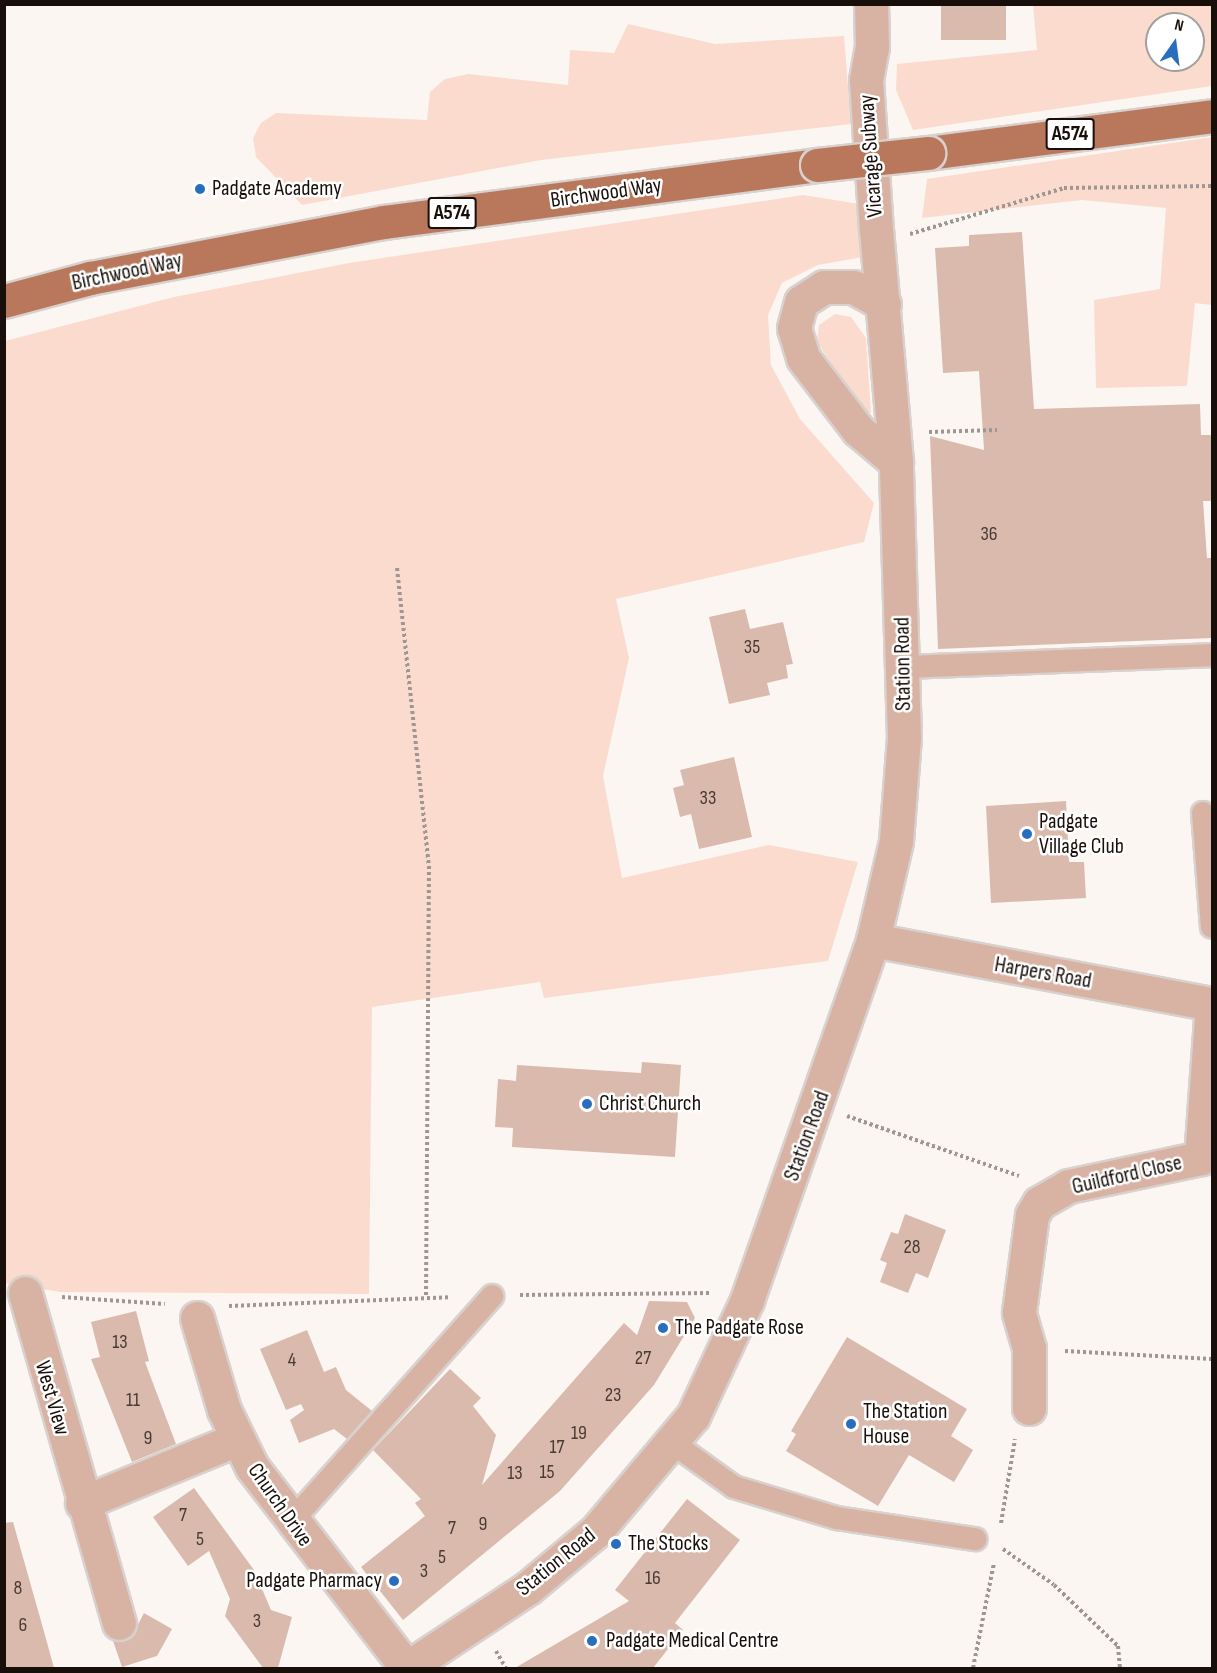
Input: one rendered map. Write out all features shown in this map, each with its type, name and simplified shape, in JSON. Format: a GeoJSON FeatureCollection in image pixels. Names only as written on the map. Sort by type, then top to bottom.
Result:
{"type":"FeatureCollection","features":[{"type":"Feature","properties":{"kind":"main road","name":"Birchwood Way"},"geometry":{"type":"LineString","coordinates":[[4,301],[90,278],[384,222],[1212,116]]}},
{"type":"Feature","properties":{"kind":"street","name":"Vicarage Subway"},"geometry":{"type":"LineString","coordinates":[[871,4],[872,47],[866,80],[890,233]]}},
{"type":"Feature","properties":{"kind":"street","name":"Station Road"},"geometry":{"type":"LineString","coordinates":[[407,1668],[528,1588],[596,1531],[674,1444],[715,1373],[747,1300],[873,940],[896,841],[904,667],[896,462],[884,304],[890,233]]}},
{"type":"Feature","properties":{"kind":"street"},"geometry":{"type":"LineString","coordinates":[[884,304],[853,287],[824,287],[801,302],[794,328],[803,358],[858,430],[896,462]]}},
{"type":"Feature","properties":{"kind":"street","name":"Harpers Road"},"geometry":{"type":"LineString","coordinates":[[873,940],[1212,1003]]}},
{"type":"Feature","properties":{"kind":"street","name":"Guildford Close"},"geometry":{"type":"LineString","coordinates":[[1029,1408],[1029,1348],[1019,1312],[1028,1228],[1039,1203],[1050,1195],[1207,1156],[1212,1003]]}},
{"type":"Feature","properties":{"kind":"street","name":"West View"},"geometry":{"type":"LineString","coordinates":[[25,1293],[82,1503],[118,1623]]}},
{"type":"Feature","properties":{"kind":"street","name":"Church Drive"},"geometry":{"type":"LineString","coordinates":[[199,1310],[237,1439],[290,1523],[407,1668]]}},
{"type":"Feature","properties":{"kind":"street"},"geometry":{"type":"LineString","coordinates":[[82,1503],[237,1439]]}},
{"type":"Feature","properties":{"kind":"lane"},"geometry":{"type":"LineString","coordinates":[[904,667],[1212,655]]}},
{"type":"Feature","properties":{"kind":"lane"},"geometry":{"type":"LineString","coordinates":[[1203,813],[1212,927]]}},
{"type":"Feature","properties":{"kind":"lane"},"geometry":{"type":"LineString","coordinates":[[290,1523],[492,1296]]}},
{"type":"Feature","properties":{"kind":"lane"},"geometry":{"type":"LineString","coordinates":[[674,1444],[734,1487],[837,1518],[975,1539]]}},
{"type":"Feature","properties":{"kind":"path"},"geometry":{"type":"LineString","coordinates":[[890,233],[1064,188],[1212,186]]}},
{"type":"Feature","properties":{"kind":"path"},"geometry":{"type":"LineString","coordinates":[[917,432],[997,430]]}},
{"type":"Feature","properties":{"kind":"path"},"geometry":{"type":"LineString","coordinates":[[397,568],[429,866],[426,1298]]}},
{"type":"Feature","properties":{"kind":"path"},"geometry":{"type":"LineString","coordinates":[[866,1123],[1021,1177],[1050,1195]]}},
{"type":"Feature","properties":{"kind":"path"},"geometry":{"type":"LineString","coordinates":[[25,1293],[199,1310],[426,1298],[686,1290],[747,1300]]}},
{"type":"Feature","properties":{"kind":"path"},"geometry":{"type":"LineString","coordinates":[[1029,1348],[1212,1359]]}},
{"type":"Feature","properties":{"kind":"path"},"geometry":{"type":"LineString","coordinates":[[974,1668],[998,1545],[1016,1434],[1029,1408]]}},
{"type":"Feature","properties":{"kind":"path"},"geometry":{"type":"LineString","coordinates":[[975,1539],[998,1545],[1054,1585],[1118,1646],[1120,1668]]}},
{"type":"Feature","properties":{"kind":"shaded area"},"geometry":{"type":"Polygon","coordinates":[[[1033,5],[1212,5],[1212,86],[913,130],[896,90],[897,64],[1037,50],[1033,5]]]}},
{"type":"Feature","properties":{"kind":"shaded area"},"geometry":{"type":"Polygon","coordinates":[[[628,24],[715,44],[844,36],[851,124],[541,160],[302,205],[256,157],[253,138],[261,123],[276,113],[427,120],[430,92],[445,79],[468,74],[568,85],[570,50],[614,53],[628,24]]]}},
{"type":"Feature","properties":{"kind":"shaded area"},"geometry":{"type":"Polygon","coordinates":[[[1212,137],[1212,305],[1195,303],[1187,386],[1096,388],[1094,300],[1160,289],[1166,208],[1082,200],[922,218],[927,179],[1212,137]]]}},
{"type":"Feature","properties":{"kind":"shaded area"},"geometry":{"type":"Polygon","coordinates":[[[803,195],[860,204],[863,257],[818,265],[782,283],[768,315],[771,365],[800,419],[874,503],[864,542],[616,599],[629,658],[603,776],[622,878],[769,845],[858,862],[828,961],[544,998],[540,982],[372,1007],[369,1294],[60,1292],[5,1283],[5,341],[174,297],[349,263],[803,195]]]}},
{"type":"Feature","properties":{"kind":"shaded area"},"geometry":{"type":"Polygon","coordinates":[[[835,314],[851,317],[866,338],[871,413],[863,411],[817,342],[819,325],[835,314]]]}},
{"type":"Feature","properties":{"kind":"building"},"geometry":{"type":"Polygon","coordinates":[[[941,4],[1006,4],[1006,40],[941,40],[941,4]]]}},
{"type":"Feature","properties":{"kind":"building"},"geometry":{"type":"Polygon","coordinates":[[[1022,232],[1034,409],[1200,404],[1201,435],[1212,435],[1212,501],[1203,501],[1207,558],[1212,558],[1212,638],[938,649],[930,436],[984,450],[979,371],[943,373],[935,248],[969,246],[969,235],[1022,232]]]}},
{"type":"Feature","properties":{"kind":"building"},"geometry":{"type":"Polygon","coordinates":[[[745,609],[750,629],[783,622],[793,664],[786,665],[788,678],[767,683],[770,695],[729,704],[709,617],[745,609]]]}},
{"type":"Feature","properties":{"kind":"building"},"geometry":{"type":"Polygon","coordinates":[[[734,757],[752,837],[699,849],[691,814],[680,817],[673,788],[684,785],[680,770],[734,757]]]}},
{"type":"Feature","properties":{"kind":"building","name":"Padgate Village Club"},"geometry":{"type":"Polygon","coordinates":[[[1066,801],[1069,862],[1084,862],[1086,898],[991,903],[986,806],[1066,801]]]}},
{"type":"Feature","properties":{"kind":"building","name":"Christ Church"},"geometry":{"type":"Polygon","coordinates":[[[642,1062],[681,1065],[675,1157],[512,1147],[513,1128],[495,1127],[498,1079],[516,1081],[517,1065],[641,1073],[642,1062]]]}},
{"type":"Feature","properties":{"kind":"building"},"geometry":{"type":"Polygon","coordinates":[[[905,1214],[946,1230],[928,1278],[916,1273],[908,1293],[880,1282],[887,1263],[880,1260],[891,1232],[898,1234],[905,1214]]]}},
{"type":"Feature","properties":{"kind":"building"},"geometry":{"type":"Polygon","coordinates":[[[649,1301],[687,1302],[695,1318],[654,1385],[560,1491],[403,1620],[361,1567],[425,1516],[415,1503],[421,1499],[373,1450],[450,1369],[481,1398],[473,1406],[496,1435],[482,1485],[624,1323],[637,1335],[649,1301]]]}},
{"type":"Feature","properties":{"kind":"building"},"geometry":{"type":"Polygon","coordinates":[[[136,1311],[149,1361],[145,1362],[176,1444],[132,1462],[91,1359],[100,1357],[91,1322],[136,1311]]]}},
{"type":"Feature","properties":{"kind":"building"},"geometry":{"type":"Polygon","coordinates":[[[307,1330],[324,1372],[336,1367],[346,1390],[372,1411],[347,1439],[334,1429],[299,1443],[290,1420],[304,1410],[301,1404],[286,1410],[260,1349],[307,1330]]]}},
{"type":"Feature","properties":{"kind":"building","name":"The Station House"},"geometry":{"type":"Polygon","coordinates":[[[847,1337],[967,1409],[951,1436],[973,1450],[954,1482],[909,1455],[878,1506],[786,1451],[796,1434],[791,1431],[847,1337]]]}},
{"type":"Feature","properties":{"kind":"building"},"geometry":{"type":"Polygon","coordinates":[[[194,1488],[254,1570],[271,1610],[292,1617],[278,1668],[263,1668],[225,1616],[230,1599],[209,1551],[188,1566],[153,1517],[194,1488]]]}},
{"type":"Feature","properties":{"kind":"building"},"geometry":{"type":"Polygon","coordinates":[[[687,1499],[740,1540],[675,1623],[683,1630],[653,1668],[515,1668],[629,1601],[615,1590],[687,1499]]]}},
{"type":"Feature","properties":{"kind":"building"},"geometry":{"type":"Polygon","coordinates":[[[13,1522],[54,1668],[4,1668],[4,1523],[13,1522]]]}},
{"type":"Feature","properties":{"kind":"building"},"geometry":{"type":"Polygon","coordinates":[[[144,1613],[172,1629],[157,1656],[122,1667],[113,1641],[132,1636],[144,1613]]]}},
{"type":"Feature","properties":{"kind":"place","name":"Padgate Academy"},"geometry":{"type":"Point","coordinates":[200,189]}},
{"type":"Feature","properties":{"kind":"place","name":"Padgate Village Club"},"geometry":{"type":"Point","coordinates":[1027,834]}},
{"type":"Feature","properties":{"kind":"place","name":"Christ Church"},"geometry":{"type":"Point","coordinates":[587,1104]}},
{"type":"Feature","properties":{"kind":"place","name":"The Padgate Rose"},"geometry":{"type":"Point","coordinates":[663,1328]}},
{"type":"Feature","properties":{"kind":"place","name":"The Station House"},"geometry":{"type":"Point","coordinates":[851,1424]}},
{"type":"Feature","properties":{"kind":"place","name":"The Stocks"},"geometry":{"type":"Point","coordinates":[616,1544]}},
{"type":"Feature","properties":{"kind":"place","name":"Padgate Pharmacy"},"geometry":{"type":"Point","coordinates":[394,1581]}},
{"type":"Feature","properties":{"kind":"place","name":"Padgate Medical Centre"},"geometry":{"type":"Point","coordinates":[592,1641]}}]}
